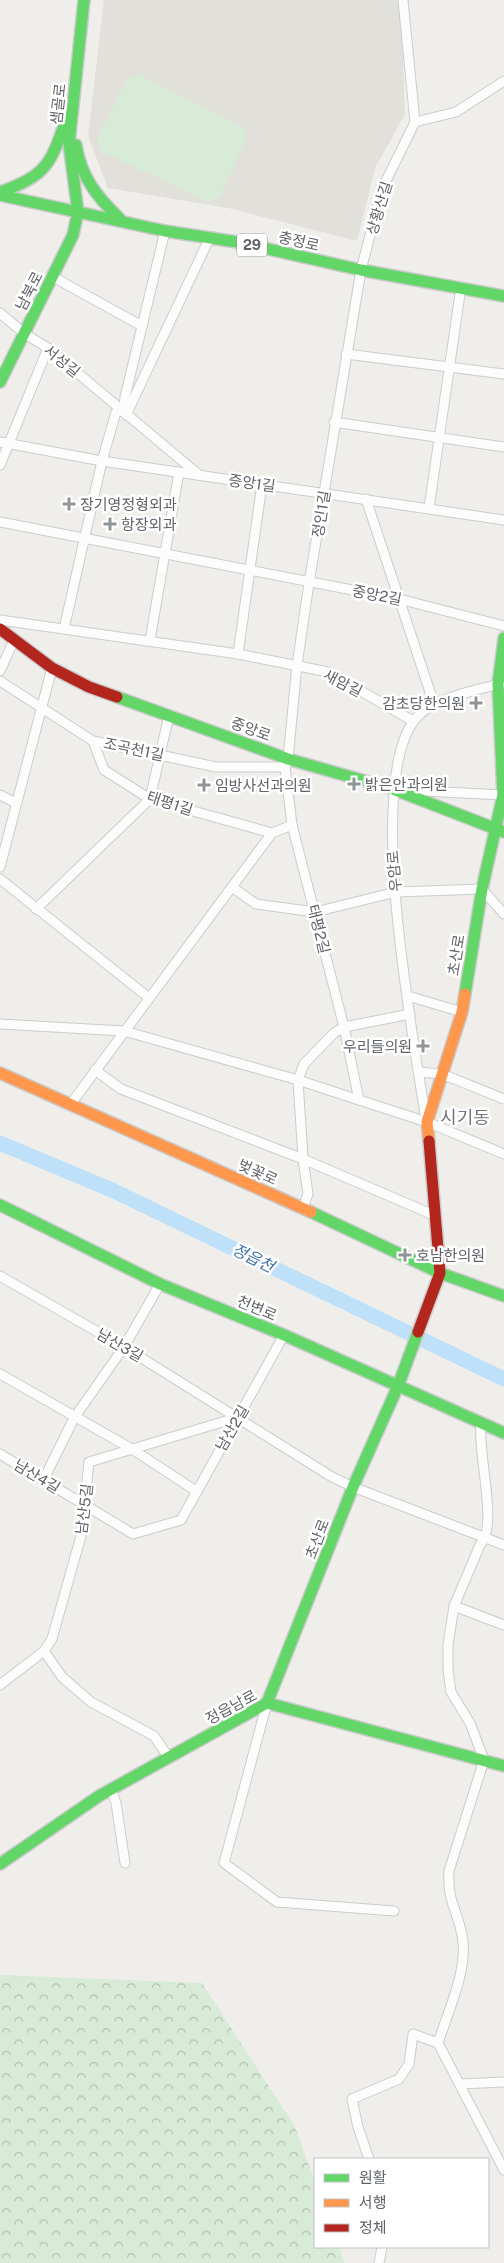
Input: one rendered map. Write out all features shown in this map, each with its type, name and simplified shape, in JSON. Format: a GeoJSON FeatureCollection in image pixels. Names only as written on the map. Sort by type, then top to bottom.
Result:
{"type":"FeatureCollection","features":[{"type":"Feature","properties":{"kind":"street","name":"샘골로"},"geometry":{"type":"LineString","coordinates":[[78,212],[70,162],[73,98],[84,0]]}},
{"type":"Feature","properties":{"kind":"street"},"geometry":{"type":"LineString","coordinates":[[403,0],[415,122],[456,112],[504,80]]}},
{"type":"Feature","properties":{"kind":"street"},"geometry":{"type":"LineString","coordinates":[[0,193],[23,186],[45,171],[52,158],[73,98]]}},
{"type":"Feature","properties":{"kind":"street"},"geometry":{"type":"LineString","coordinates":[[73,98],[77,154],[82,175],[90,190],[120,219]]}},
{"type":"Feature","properties":{"kind":"street","name":"상황산길"},"geometry":{"type":"LineString","coordinates":[[361,270],[382,189],[415,122]]}},
{"type":"Feature","properties":{"kind":"street","name":"충정로"},"geometry":{"type":"LineString","coordinates":[[0,193],[166,231],[210,236],[361,270],[504,296]]}},
{"type":"Feature","properties":{"kind":"street","name":"남북로"},"geometry":{"type":"LineString","coordinates":[[0,382],[73,235],[78,212]]}},
{"type":"Feature","properties":{"kind":"street"},"geometry":{"type":"LineString","coordinates":[[125,413],[125,397],[166,231]]}},
{"type":"Feature","properties":{"kind":"street"},"geometry":{"type":"LineString","coordinates":[[125,413],[210,236]]}},
{"type":"Feature","properties":{"kind":"street","name":"정인1길"},"geometry":{"type":"LineString","coordinates":[[287,763],[297,665],[309,583],[334,422],[361,270]]}},
{"type":"Feature","properties":{"kind":"street"},"geometry":{"type":"LineString","coordinates":[[53,277],[142,326]]}},
{"type":"Feature","properties":{"kind":"street"},"geometry":{"type":"LineString","coordinates":[[429,508],[461,287]]}},
{"type":"Feature","properties":{"kind":"street","name":"서성길"},"geometry":{"type":"LineString","coordinates":[[0,313],[25,334],[48,348],[199,475]]}},
{"type":"Feature","properties":{"kind":"street"},"geometry":{"type":"LineString","coordinates":[[0,465],[4,443],[48,348]]}},
{"type":"Feature","properties":{"kind":"street"},"geometry":{"type":"LineString","coordinates":[[346,354],[504,374]]}},
{"type":"Feature","properties":{"kind":"street"},"geometry":{"type":"LineString","coordinates":[[64,628],[102,461],[116,412],[125,413]]}},
{"type":"Feature","properties":{"kind":"street"},"geometry":{"type":"LineString","coordinates":[[334,422],[504,447]]}},
{"type":"Feature","properties":{"kind":"street","name":"중앙1길"},"geometry":{"type":"LineString","coordinates":[[4,443],[102,461],[504,520]]}},
{"type":"Feature","properties":{"kind":"street"},"geometry":{"type":"LineString","coordinates":[[150,640],[163,554],[179,472]]}},
{"type":"Feature","properties":{"kind":"street"},"geometry":{"type":"LineString","coordinates":[[238,654],[262,484]]}},
{"type":"Feature","properties":{"kind":"street"},"geometry":{"type":"LineString","coordinates":[[366,499],[434,704]]}},
{"type":"Feature","properties":{"kind":"street","name":"중앙2길"},"geometry":{"type":"LineString","coordinates":[[0,522],[398,599],[504,626]]}},
{"type":"Feature","properties":{"kind":"street","name":"새암길"},"geometry":{"type":"LineString","coordinates":[[0,620],[150,640],[238,654],[328,672],[413,722]]}},
{"type":"Feature","properties":{"kind":"street","name":"중앙로"},"geometry":{"type":"LineString","coordinates":[[0,629],[52,668],[89,687],[169,715],[287,763],[393,789],[499,831]]}},
{"type":"Feature","properties":{"kind":"street","name":"초산로"},"geometry":{"type":"LineString","coordinates":[[267,1703],[353,1487],[398,1386],[440,1273],[426,1122],[462,1012],[482,889],[499,831],[503,795],[501,683],[504,638]]}},
{"type":"Feature","properties":{"kind":"street"},"geometry":{"type":"LineString","coordinates":[[0,671],[14,640]]}},
{"type":"Feature","properties":{"kind":"street"},"geometry":{"type":"LineString","coordinates":[[0,866],[52,668]]}},
{"type":"Feature","properties":{"kind":"street","name":"조곡천1길"},"geometry":{"type":"LineString","coordinates":[[0,681],[93,741],[216,767],[287,763]]}},
{"type":"Feature","properties":{"kind":"street","name":"우암로"},"geometry":{"type":"LineString","coordinates":[[426,1122],[410,1014],[396,892],[392,842],[393,789],[401,750],[413,722],[434,704],[501,683]]}},
{"type":"Feature","properties":{"kind":"street"},"geometry":{"type":"LineString","coordinates":[[36,909],[150,799],[169,715]]}},
{"type":"Feature","properties":{"kind":"street","name":"태평1길"},"geometry":{"type":"LineString","coordinates":[[93,741],[104,770],[150,799],[272,833]]}},
{"type":"Feature","properties":{"kind":"street","name":"태평2길"},"geometry":{"type":"LineString","coordinates":[[287,763],[292,825],[344,1027],[359,1100]]}},
{"type":"Feature","properties":{"kind":"street"},"geometry":{"type":"LineString","coordinates":[[393,789],[503,795]]}},
{"type":"Feature","properties":{"kind":"street"},"geometry":{"type":"LineString","coordinates":[[0,795],[16,804]]}},
{"type":"Feature","properties":{"kind":"street"},"geometry":{"type":"LineString","coordinates":[[70,1105],[272,833],[292,825]]}},
{"type":"Feature","properties":{"kind":"street"},"geometry":{"type":"LineString","coordinates":[[0,879],[149,998]]}},
{"type":"Feature","properties":{"kind":"street"},"geometry":{"type":"LineString","coordinates":[[232,887],[256,904],[315,912],[396,892],[482,889],[504,914]]}},
{"type":"Feature","properties":{"kind":"street"},"geometry":{"type":"LineString","coordinates":[[408,996],[462,1012]]}},
{"type":"Feature","properties":{"kind":"street"},"geometry":{"type":"LineString","coordinates":[[303,1208],[308,1194],[302,1159],[298,1080],[304,1064],[334,1033],[344,1027],[410,1014]]}},
{"type":"Feature","properties":{"kind":"street"},"geometry":{"type":"LineString","coordinates":[[0,1024],[124,1031],[298,1080],[426,1122],[504,1154]]}},
{"type":"Feature","properties":{"kind":"street"},"geometry":{"type":"LineString","coordinates":[[96,1070],[121,1089],[302,1159],[436,1216]]}},
{"type":"Feature","properties":{"kind":"street"},"geometry":{"type":"LineString","coordinates":[[419,1072],[442,1074],[504,1099]]}},
{"type":"Feature","properties":{"kind":"street","name":"벚꽃로"},"geometry":{"type":"LineString","coordinates":[[0,1073],[303,1208],[440,1273],[504,1296]]}},
{"type":"Feature","properties":{"kind":"street","name":"천변로"},"geometry":{"type":"LineString","coordinates":[[0,1205],[160,1284],[284,1336],[504,1433]]}},
{"type":"Feature","properties":{"kind":"street","name":"남산3길"},"geometry":{"type":"LineString","coordinates":[[0,1276],[124,1347],[239,1417],[332,1477],[353,1487],[504,1545]]}},
{"type":"Feature","properties":{"kind":"street"},"geometry":{"type":"LineString","coordinates":[[44,1479],[74,1418],[124,1347],[160,1284]]}},
{"type":"Feature","properties":{"kind":"street","name":"남산2길"},"geometry":{"type":"LineString","coordinates":[[181,1520],[284,1336]]}},
{"type":"Feature","properties":{"kind":"street"},"geometry":{"type":"LineString","coordinates":[[0,1374],[132,1450],[196,1491]]}},
{"type":"Feature","properties":{"kind":"street","name":"남산5길"},"geometry":{"type":"LineString","coordinates":[[0,1685],[44,1651],[52,1639],[81,1536],[86,1506],[89,1462],[239,1417]]}},
{"type":"Feature","properties":{"kind":"street"},"geometry":{"type":"LineString","coordinates":[[438,2043],[464,1961],[462,1934],[448,1888],[449,1871],[484,1760],[470,1723],[451,1692],[448,1646],[454,1606],[480,1545],[486,1538],[489,1521],[479,1438],[481,1424]]}},
{"type":"Feature","properties":{"kind":"street","name":"남산4길"},"geometry":{"type":"LineString","coordinates":[[0,1454],[133,1534],[181,1520]]}},
{"type":"Feature","properties":{"kind":"street"},"geometry":{"type":"LineString","coordinates":[[454,1606],[504,1626]]}},
{"type":"Feature","properties":{"kind":"street"},"geometry":{"type":"LineString","coordinates":[[44,1651],[62,1677],[91,1702],[154,1736],[169,1758]]}},
{"type":"Feature","properties":{"kind":"street"},"geometry":{"type":"LineString","coordinates":[[267,1703],[224,1863],[277,1902],[394,1911]]}},
{"type":"Feature","properties":{"kind":"street","name":"정읍남로"},"geometry":{"type":"LineString","coordinates":[[0,1864],[112,1789],[267,1703],[504,1766]]}},
{"type":"Feature","properties":{"kind":"street"},"geometry":{"type":"LineString","coordinates":[[112,1789],[116,1803],[125,1863]]}},
{"type":"Feature","properties":{"kind":"street"},"geometry":{"type":"LineString","coordinates":[[369,2158],[358,2126],[352,2099],[399,2079],[409,2064],[413,2034],[438,2043],[504,2170]]}},
{"type":"Feature","properties":{"kind":"street"},"geometry":{"type":"LineString","coordinates":[[460,2084],[504,2082]]}},
{"type":"Feature","properties":{"kind":"street"},"geometry":{"type":"LineString","coordinates":[[379,2263],[382,2248]]}},
{"type":"Feature","properties":{"kind":"shaded area"},"geometry":{"type":"Polygon","coordinates":[[[104,0],[401,0],[405,114],[375,168],[357,241],[228,208],[108,188],[88,136],[104,0]]]}},
{"type":"Feature","properties":{"kind":"green space"},"geometry":{"type":"Polygon","coordinates":[[[138,74],[243,128],[247,137],[220,196],[208,202],[101,151],[97,139],[127,80],[138,74]]]}},
{"type":"Feature","properties":{"kind":"green space"},"geometry":{"type":"Polygon","coordinates":[[[0,1975],[202,1983],[295,2127],[314,2179],[314,2248],[339,2248],[345,2263],[0,2263],[0,1975]]]}},
{"type":"Feature","properties":{"kind":"waterway","name":"정읍천"},"geometry":{"type":"LineString","coordinates":[[0,1143],[114,1191],[504,1379]]}},
{"type":"Feature","properties":{"kind":"traffic: fast"},"geometry":{"type":"LineString","coordinates":[[0,382],[73,235],[78,212],[69,144],[84,0]]}},
{"type":"Feature","properties":{"kind":"traffic: fast"},"geometry":{"type":"LineString","coordinates":[[0,192],[28,180],[46,165],[57,145],[67,117]]}},
{"type":"Feature","properties":{"kind":"traffic: fast"},"geometry":{"type":"LineString","coordinates":[[76,145],[82,167],[91,186],[120,219]]}},
{"type":"Feature","properties":{"kind":"traffic: fast"},"geometry":{"type":"LineString","coordinates":[[0,195],[165,231],[237,242],[361,270],[504,296]]}},
{"type":"Feature","properties":{"kind":"traffic: fast"},"geometry":{"type":"LineString","coordinates":[[465,994],[482,889],[503,795],[498,684],[504,638]]}},
{"type":"Feature","properties":{"kind":"traffic: fast"},"geometry":{"type":"LineString","coordinates":[[117,697],[288,759],[393,789],[504,832]]}},
{"type":"Feature","properties":{"kind":"traffic: fast"},"geometry":{"type":"LineString","coordinates":[[0,1205],[160,1284],[284,1335],[504,1433]]}},
{"type":"Feature","properties":{"kind":"traffic: fast"},"geometry":{"type":"LineString","coordinates":[[311,1212],[440,1273],[504,1296]]}},
{"type":"Feature","properties":{"kind":"traffic: fast"},"geometry":{"type":"LineString","coordinates":[[267,1703],[353,1487],[398,1386],[418,1332]]}},
{"type":"Feature","properties":{"kind":"traffic: fast"},"geometry":{"type":"LineString","coordinates":[[0,1864],[99,1796],[267,1703],[504,1766]]}},
{"type":"Feature","properties":{"kind":"traffic: slow"},"geometry":{"type":"LineString","coordinates":[[429,1141],[427,1122],[462,1012],[465,994]]}},
{"type":"Feature","properties":{"kind":"traffic: slow"},"geometry":{"type":"LineString","coordinates":[[0,1073],[311,1212]]}},
{"type":"Feature","properties":{"kind":"traffic: jam"},"geometry":{"type":"LineString","coordinates":[[0,629],[52,668],[89,687],[117,697]]}},
{"type":"Feature","properties":{"kind":"traffic: jam"},"geometry":{"type":"LineString","coordinates":[[418,1332],[440,1273],[429,1141]]}},
{"type":"Feature","properties":{"kind":"place","name":"장기영정형외과"},"geometry":{"type":"Point","coordinates":[69,504]}},
{"type":"Feature","properties":{"kind":"place","name":"항장외과"},"geometry":{"type":"Point","coordinates":[110,524]}},
{"type":"Feature","properties":{"kind":"place","name":"감초당한의원"},"geometry":{"type":"Point","coordinates":[476,703]}},
{"type":"Feature","properties":{"kind":"place","name":"밝은안과의원"},"geometry":{"type":"Point","coordinates":[354,784]}},
{"type":"Feature","properties":{"kind":"place","name":"임방사선과의원"},"geometry":{"type":"Point","coordinates":[204,785]}},
{"type":"Feature","properties":{"kind":"place","name":"우리들의원"},"geometry":{"type":"Point","coordinates":[423,1046]}},
{"type":"Feature","properties":{"kind":"place","name":"호남한의원"},"geometry":{"type":"Point","coordinates":[405,1255]}},
{"type":"Feature","properties":{"kind":"district","name":"시기동"},"geometry":{"type":"Point","coordinates":[465,1117]}}]}
